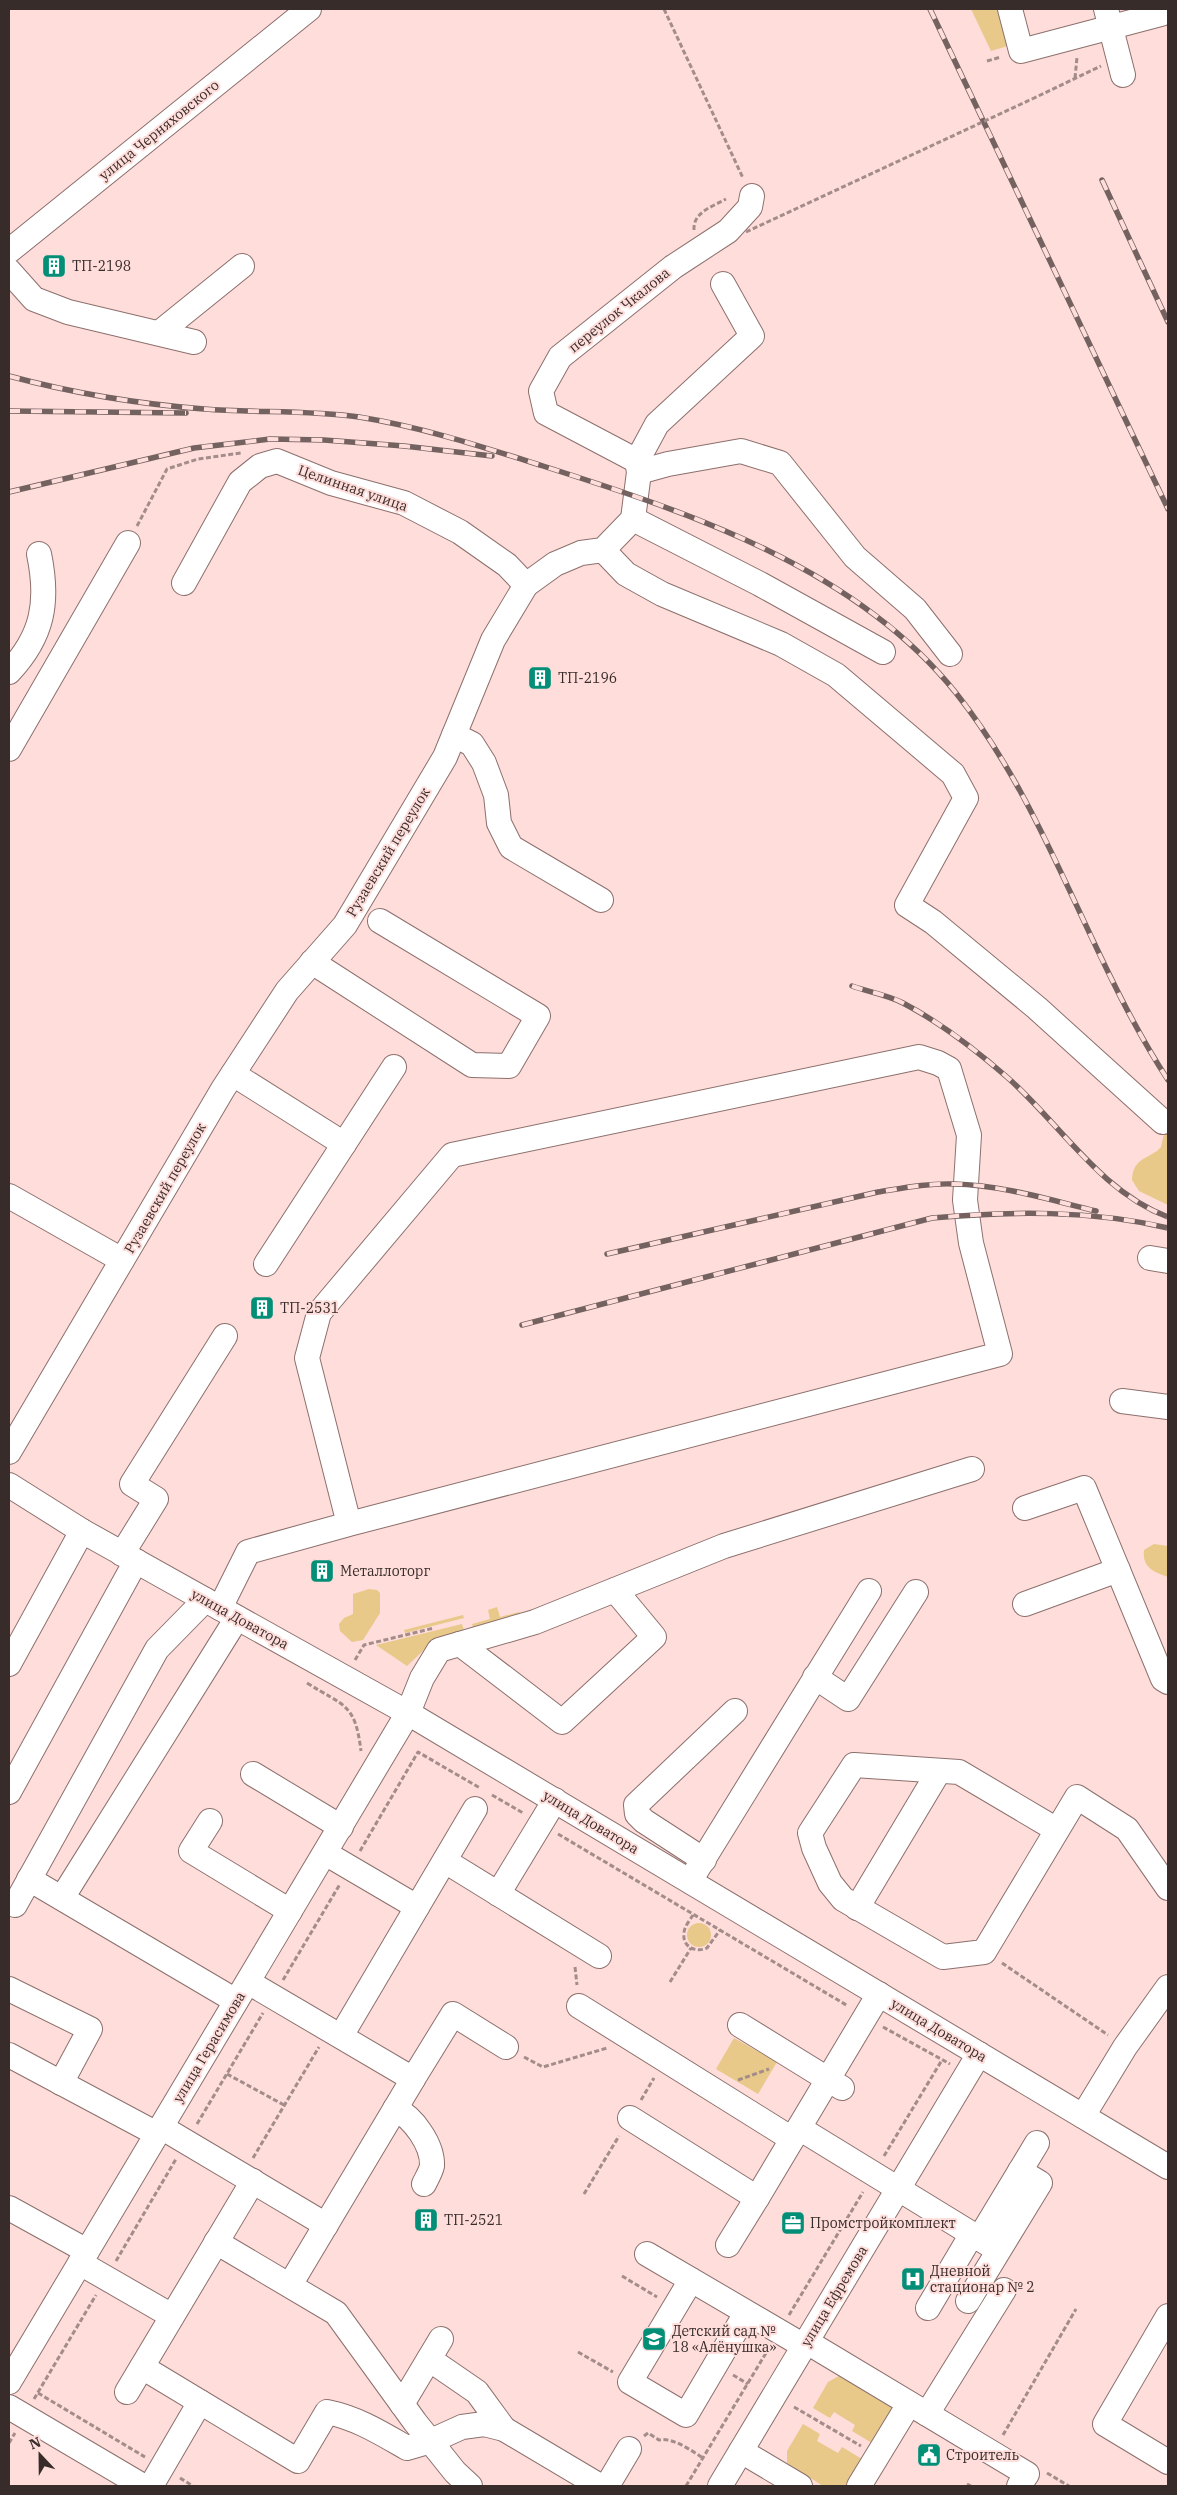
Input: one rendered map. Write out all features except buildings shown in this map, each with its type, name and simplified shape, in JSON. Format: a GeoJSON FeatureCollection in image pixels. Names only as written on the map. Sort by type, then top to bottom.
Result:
{"type":"FeatureCollection","features":[{"type":"Feature","properties":{"kind":"street","name":"улица Черняховского"},"geometry":{"type":"LineString","coordinates":[[9,251],[309,9]]}},
{"type":"Feature","properties":{"kind":"street"},"geometry":{"type":"LineString","coordinates":[[1010,9],[1021,51],[1109,18],[1163,17]]}},
{"type":"Feature","properties":{"kind":"street"},"geometry":{"type":"LineString","coordinates":[[1109,18],[1121,66]]}},
{"type":"Feature","properties":{"kind":"street","name":"переулок Чкалова"},"geometry":{"type":"LineString","coordinates":[[638,467],[546,413],[541,391],[560,357],[672,267],[728,231],[750,207],[752,196]]}},
{"type":"Feature","properties":{"kind":"street"},"geometry":{"type":"LineString","coordinates":[[158,334],[242,266]]}},
{"type":"Feature","properties":{"kind":"street"},"geometry":{"type":"LineString","coordinates":[[10,277],[34,299],[68,312],[194,342]]}},
{"type":"Feature","properties":{"kind":"street"},"geometry":{"type":"LineString","coordinates":[[723,284],[752,336],[657,424],[638,467],[633,519],[603,550],[626,574],[662,594],[781,644],[836,676],[953,774],[966,798],[907,905],[933,922],[1037,1008],[1163,1122]]}},
{"type":"Feature","properties":{"kind":"street"},"geometry":{"type":"LineString","coordinates":[[638,467],[668,464],[741,451],[780,463],[854,557],[915,609],[950,654]]}},
{"type":"Feature","properties":{"kind":"street"},"geometry":{"type":"LineString","coordinates":[[184,583],[240,482],[260,466],[278,461]]}},
{"type":"Feature","properties":{"kind":"street","name":"Целинная улица"},"geometry":{"type":"LineString","coordinates":[[278,461],[331,483],[404,503],[460,532],[507,565],[526,585]]}},
{"type":"Feature","properties":{"kind":"street"},"geometry":{"type":"LineString","coordinates":[[633,519],[760,584],[883,652]]}},
{"type":"Feature","properties":{"kind":"street"},"geometry":{"type":"LineString","coordinates":[[9,749],[128,542]]}},
{"type":"Feature","properties":{"kind":"street","name":"Рузаевский переулок"},"geometry":{"type":"LineString","coordinates":[[12,1438],[122,1260],[233,1074],[287,991],[345,925],[445,758],[493,640],[526,585],[555,564],[581,553],[603,550]]}},
{"type":"Feature","properties":{"kind":"street"},"geometry":{"type":"LineString","coordinates":[[9,672],[35,635],[43,610],[44,581],[39,554]]}},
{"type":"Feature","properties":{"kind":"street"},"geometry":{"type":"LineString","coordinates":[[454,734],[472,744],[484,763],[496,795],[499,823],[511,847],[601,900]]}},
{"type":"Feature","properties":{"kind":"street"},"geometry":{"type":"LineString","coordinates":[[312,962],[472,1065],[509,1066],[538,1016],[380,921]]}},
{"type":"Feature","properties":{"kind":"street"},"geometry":{"type":"LineString","coordinates":[[62,1898],[221,1608],[248,1552],[1000,1354],[971,1242],[965,1200],[969,1135],[949,1069],[919,1056],[452,1155],[319,1313],[307,1358],[349,1524]]}},
{"type":"Feature","properties":{"kind":"street"},"geometry":{"type":"LineString","coordinates":[[266,1264],[394,1067]]}},
{"type":"Feature","properties":{"kind":"street"},"geometry":{"type":"LineString","coordinates":[[233,1074],[344,1144]]}},
{"type":"Feature","properties":{"kind":"street","name":"Рузаевский переулок"},"geometry":{"type":"LineString","coordinates":[[9,1196],[122,1260]]}},
{"type":"Feature","properties":{"kind":"street"},"geometry":{"type":"LineString","coordinates":[[9,1792],[129,1558],[156,1498],[132,1484],[225,1336]]}},
{"type":"Feature","properties":{"kind":"street"},"geometry":{"type":"LineString","coordinates":[[1122,1401],[1168,1407]]}},
{"type":"Feature","properties":{"kind":"street","name":"улица Герасимова"},"geometry":{"type":"LineString","coordinates":[[9,2382],[325,1854],[408,1712],[422,1678],[439,1650],[535,1622],[724,1546],[972,1469]]}},
{"type":"Feature","properties":{"kind":"street","name":"улица Доватора"},"geometry":{"type":"LineString","coordinates":[[9,1485],[129,1558],[408,1712],[1168,2167]]}},
{"type":"Feature","properties":{"kind":"street"},"geometry":{"type":"LineString","coordinates":[[1025,1508],[1084,1488],[1163,1679],[1168,1682]]}},
{"type":"Feature","properties":{"kind":"street"},"geometry":{"type":"LineString","coordinates":[[9,1664],[82,1531]]}},
{"type":"Feature","properties":{"kind":"street"},"geometry":{"type":"LineString","coordinates":[[1025,1604],[1118,1570]]}},
{"type":"Feature","properties":{"kind":"street"},"geometry":{"type":"LineString","coordinates":[[460,1644],[562,1722],[654,1637],[615,1590]]}},
{"type":"Feature","properties":{"kind":"street"},"geometry":{"type":"LineString","coordinates":[[690,1881],[869,1591]]}},
{"type":"Feature","properties":{"kind":"street"},"geometry":{"type":"LineString","coordinates":[[816,1678],[848,1699],[916,1592]]}},
{"type":"Feature","properties":{"kind":"street"},"geometry":{"type":"LineString","coordinates":[[15,1905],[157,1648],[221,1608]]}},
{"type":"Feature","properties":{"kind":"street"},"geometry":{"type":"LineString","coordinates":[[704,1860],[644,1821],[637,1814],[636,1805],[735,1711]]}},
{"type":"Feature","properties":{"kind":"street"},"geometry":{"type":"LineString","coordinates":[[1057,1830],[959,1772],[854,1765],[810,1833],[814,1848],[830,1883],[843,1899],[943,1956],[984,1952],[1077,1797],[1127,1828],[1168,1888]]}},
{"type":"Feature","properties":{"kind":"street"},"geometry":{"type":"LineString","coordinates":[[857,1908],[939,1771]]}},
{"type":"Feature","properties":{"kind":"street"},"geometry":{"type":"LineString","coordinates":[[253,1774],[340,1826]]}},
{"type":"Feature","properties":{"kind":"street"},"geometry":{"type":"LineString","coordinates":[[498,1894],[555,1800]]}},
{"type":"Feature","properties":{"kind":"street"},"geometry":{"type":"LineString","coordinates":[[335,2033],[417,1908],[475,1809]]}},
{"type":"Feature","properties":{"kind":"street"},"geometry":{"type":"LineString","coordinates":[[210,1821],[191,1850],[290,1911]]}},
{"type":"Feature","properties":{"kind":"street"},"geometry":{"type":"LineString","coordinates":[[325,1854],[417,1908]]}},
{"type":"Feature","properties":{"kind":"street"},"geometry":{"type":"LineString","coordinates":[[445,1861],[599,1956]]}},
{"type":"Feature","properties":{"kind":"street"},"geometry":{"type":"LineString","coordinates":[[29,1880],[242,1992],[273,1997],[413,2079]]}},
{"type":"Feature","properties":{"kind":"street"},"geometry":{"type":"LineString","coordinates":[[1083,2116],[1125,2047],[1168,1988]]}},
{"type":"Feature","properties":{"kind":"street"},"geometry":{"type":"LineString","coordinates":[[9,1989],[90,2029],[61,2083]]}},
{"type":"Feature","properties":{"kind":"street"},"geometry":{"type":"LineString","coordinates":[[728,2244],[795,2134],[835,2084],[866,2017],[879,1994]]}},
{"type":"Feature","properties":{"kind":"street"},"geometry":{"type":"LineString","coordinates":[[578,2006],[711,2089],[795,2134],[874,2173],[983,2241]]}},
{"type":"Feature","properties":{"kind":"street"},"geometry":{"type":"LineString","coordinates":[[290,2285],[453,2014],[506,2048]]}},
{"type":"Feature","properties":{"kind":"street"},"geometry":{"type":"LineString","coordinates":[[740,2025],[835,2084]]}},
{"type":"Feature","properties":{"kind":"street","name":"улица Ефремова"},"geometry":{"type":"LineString","coordinates":[[720,2486],[979,2054]]}},
{"type":"Feature","properties":{"kind":"street"},"geometry":{"type":"LineString","coordinates":[[9,2055],[61,2083],[186,2142],[326,2224]]}},
{"type":"Feature","properties":{"kind":"street"},"geometry":{"type":"LineString","coordinates":[[395,2109],[407,2115],[415,2124],[430,2153],[432,2167],[424,2184]]}},
{"type":"Feature","properties":{"kind":"street"},"geometry":{"type":"LineString","coordinates":[[630,2118],[757,2198]]}},
{"type":"Feature","properties":{"kind":"street"},"geometry":{"type":"LineString","coordinates":[[928,2308],[983,2241],[1020,2171],[1037,2144]]}},
{"type":"Feature","properties":{"kind":"street"},"geometry":{"type":"LineString","coordinates":[[127,2392],[216,2242],[248,2178]]}},
{"type":"Feature","properties":{"kind":"street"},"geometry":{"type":"LineString","coordinates":[[9,2208],[84,2257],[106,2278],[172,2316]]}},
{"type":"Feature","properties":{"kind":"street"},"geometry":{"type":"LineString","coordinates":[[968,2301],[983,2241]]}},
{"type":"Feature","properties":{"kind":"street"},"geometry":{"type":"LineString","coordinates":[[216,2242],[336,2313],[430,2442],[470,2486]]}},
{"type":"Feature","properties":{"kind":"street"},"geometry":{"type":"LineString","coordinates":[[647,2254],[918,2409],[1026,2474],[1019,2486]]}},
{"type":"Feature","properties":{"kind":"street"},"geometry":{"type":"LineString","coordinates":[[690,2280],[630,2382],[686,2415],[746,2312]]}},
{"type":"Feature","properties":{"kind":"street"},"geometry":{"type":"LineString","coordinates":[[859,2486],[877,2456],[918,2409],[1004,2290]]}},
{"type":"Feature","properties":{"kind":"street"},"geometry":{"type":"LineString","coordinates":[[1168,2316],[1105,2424],[1168,2462]]}},
{"type":"Feature","properties":{"kind":"street"},"geometry":{"type":"LineString","coordinates":[[402,2404],[435,2349],[477,2392],[504,2429]]}},
{"type":"Feature","properties":{"kind":"street"},"geometry":{"type":"LineString","coordinates":[[142,2368],[298,2461],[327,2412],[342,2415],[366,2424],[407,2448],[430,2442],[462,2427],[484,2424],[504,2429],[600,2486]]}},
{"type":"Feature","properties":{"kind":"street"},"geometry":{"type":"LineString","coordinates":[[156,2477],[200,2402]]}},
{"type":"Feature","properties":{"kind":"street"},"geometry":{"type":"LineString","coordinates":[[9,2406],[142,2486]]}},
{"type":"Feature","properties":{"kind":"street"},"geometry":{"type":"LineString","coordinates":[[607,2486],[629,2449]]}},
{"type":"Feature","properties":{"kind":"street"},"geometry":{"type":"LineString","coordinates":[[741,2451],[800,2486]]}},
{"type":"Feature","properties":{"kind":"path"},"geometry":{"type":"LineString","coordinates":[[664,9],[752,196]]}},
{"type":"Feature","properties":{"kind":"path"},"geometry":{"type":"LineString","coordinates":[[746,232],[1032,100],[1121,66]]}},
{"type":"Feature","properties":{"kind":"path"},"geometry":{"type":"LineString","coordinates":[[128,542],[167,469],[198,459],[241,453],[278,461]]}},
{"type":"Feature","properties":{"kind":"path"},"geometry":{"type":"LineString","coordinates":[[344,1677],[364,1645],[439,1626]]}},
{"type":"Feature","properties":{"kind":"path"},"geometry":{"type":"LineString","coordinates":[[193,2486],[156,2477],[38,2393],[418,1752],[942,2060],[686,2486]]}},
{"type":"Feature","properties":{"kind":"path"},"geometry":{"type":"LineString","coordinates":[[693,1915],[684,1932],[685,1942],[691,1948],[697,1951],[707,1948],[720,1930]]}},
{"type":"Feature","properties":{"kind":"path"},"geometry":{"type":"LineString","coordinates":[[573,1940],[578,2006]]}},
{"type":"Feature","properties":{"kind":"path"},"geometry":{"type":"LineString","coordinates":[[670,1982],[691,1948]]}},
{"type":"Feature","properties":{"kind":"path"},"geometry":{"type":"LineString","coordinates":[[984,1952],[1021,1974],[1125,2047]]}},
{"type":"Feature","properties":{"kind":"path"},"geometry":{"type":"LineString","coordinates":[[248,2178],[284,2105],[335,2033]]}},
{"type":"Feature","properties":{"kind":"path"},"geometry":{"type":"LineString","coordinates":[[506,2048],[543,2067],[633,2040]]}},
{"type":"Feature","properties":{"kind":"path"},"geometry":{"type":"LineString","coordinates":[[711,2089],[796,2059]]}},
{"type":"Feature","properties":{"kind":"path"},"geometry":{"type":"LineString","coordinates":[[227,2074],[284,2105]]}},
{"type":"Feature","properties":{"kind":"path"},"geometry":{"type":"LineString","coordinates":[[622,2276],[674,2308]]}},
{"type":"Feature","properties":{"kind":"path"},"geometry":{"type":"LineString","coordinates":[[992,2453],[1076,2309]]}},
{"type":"Feature","properties":{"kind":"path"},"geometry":{"type":"LineString","coordinates":[[578,2352],[630,2382]]}},
{"type":"Feature","properties":{"kind":"path"},"geometry":{"type":"LineString","coordinates":[[794,2407],[877,2456]]}},
{"type":"Feature","properties":{"kind":"path"},"geometry":{"type":"LineString","coordinates":[[629,2449],[648,2433],[659,2440],[663,2439],[684,2447],[703,2458]]}},
{"type":"Feature","properties":{"kind":"path"},"geometry":{"type":"LineString","coordinates":[[9,2443],[14,2434]]}},
{"type":"Feature","properties":{"kind":"path"},"geometry":{"type":"LineString","coordinates":[[967,2484],[971,2486]]}},
{"type":"Feature","properties":{"kind":"shaded area"},"geometry":{"type":"Polygon","coordinates":[[[971,9],[1001,9],[1011,45],[991,51],[971,9]]]}},
{"type":"Feature","properties":{"kind":"shaded area"},"geometry":{"type":"Polygon","coordinates":[[[1168,1128],[1168,1205],[1139,1191],[1132,1180],[1133,1172],[1139,1162],[1161,1147],[1164,1134],[1168,1128]]]}},
{"type":"Feature","properties":{"kind":"shaded area"},"geometry":{"type":"Polygon","coordinates":[[[1154,1544],[1168,1546],[1168,1577],[1153,1571],[1145,1561],[1144,1550],[1154,1544]]]}},
{"type":"Feature","properties":{"kind":"shaded area"},"geometry":{"type":"Polygon","coordinates":[[[369,1589],[377,1590],[380,1593],[380,1613],[363,1640],[352,1642],[340,1631],[339,1624],[344,1618],[353,1614],[353,1594],[369,1589]]]}},
{"type":"Feature","properties":{"kind":"shaded area"},"geometry":{"type":"Polygon","coordinates":[[[497,1607],[500,1617],[519,1612],[521,1618],[474,1631],[472,1624],[490,1619],[488,1610],[497,1607]]]}},
{"type":"Feature","properties":{"kind":"shaded area"},"geometry":{"type":"Polygon","coordinates":[[[463,1615],[464,1618],[405,1633],[404,1630],[463,1615]]]}},
{"type":"Feature","properties":{"kind":"shaded area"},"geometry":{"type":"Polygon","coordinates":[[[462,1624],[465,1635],[428,1646],[407,1666],[376,1645],[462,1624]]]}},
{"type":"Feature","properties":{"kind":"shaded area"},"geometry":{"type":"Polygon","coordinates":[[[699,1923],[708,1926],[711,1935],[708,1944],[699,1947],[690,1944],[687,1935],[690,1926],[699,1923]]]}},
{"type":"Feature","properties":{"kind":"shaded area"},"geometry":{"type":"Polygon","coordinates":[[[734,2038],[777,2062],[758,2094],[716,2069],[734,2038]]]}},
{"type":"Feature","properties":{"kind":"shaded area"},"geometry":{"type":"Polygon","coordinates":[[[839,2376],[894,2407],[872,2443],[852,2431],[855,2425],[834,2412],[830,2418],[813,2408],[828,2382],[839,2376]]]}},
{"type":"Feature","properties":{"kind":"shaded area"},"geometry":{"type":"Polygon","coordinates":[[[803,2424],[820,2434],[817,2441],[838,2453],[842,2447],[862,2459],[846,2486],[823,2486],[787,2463],[787,2451],[803,2424]]]}},
{"type":"Feature","properties":{"kind":"railway"},"geometry":{"type":"LineString","coordinates":[[930,9],[1168,509]]}},
{"type":"Feature","properties":{"kind":"railway"},"geometry":{"type":"LineString","coordinates":[[1102,180],[1168,322]]}},
{"type":"Feature","properties":{"kind":"railway"},"geometry":{"type":"LineString","coordinates":[[9,376],[81,393],[155,404],[223,410],[340,415],[383,421],[429,432],[599,484],[656,504],[767,550],[820,579],[870,611],[916,649],[956,693],[988,738],[1017,785],[1043,834],[1114,984],[1139,1033],[1168,1080]]}},
{"type":"Feature","properties":{"kind":"railway"},"geometry":{"type":"LineString","coordinates":[[9,411],[186,413]]}},
{"type":"Feature","properties":{"kind":"railway"},"geometry":{"type":"LineString","coordinates":[[9,492],[194,448],[270,439],[324,440],[404,446],[492,456]]}},
{"type":"Feature","properties":{"kind":"railway"},"geometry":{"type":"LineString","coordinates":[[852,986],[897,1000],[931,1019],[958,1038],[1008,1078],[1102,1174],[1144,1206],[1168,1217]]}},
{"type":"Feature","properties":{"kind":"railway"},"geometry":{"type":"LineString","coordinates":[[607,1254],[878,1192],[925,1185],[954,1184],[990,1187],[1096,1211]]}},
{"type":"Feature","properties":{"kind":"railway"},"geometry":{"type":"LineString","coordinates":[[522,1325],[932,1218],[1021,1213],[1080,1215],[1139,1222],[1168,1228]]}},
{"type":"Feature","properties":{"kind":"place","name":"ТП-2198"},"geometry":{"type":"Point","coordinates":[54,266]}},
{"type":"Feature","properties":{"kind":"place","name":"ТП-2196"},"geometry":{"type":"Point","coordinates":[540,678]}},
{"type":"Feature","properties":{"kind":"place","name":"ТП-2531"},"geometry":{"type":"Point","coordinates":[262,1308]}},
{"type":"Feature","properties":{"kind":"place","name":"Металлоторг"},"geometry":{"type":"Point","coordinates":[322,1571]}},
{"type":"Feature","properties":{"kind":"place","name":"ТП-2521"},"geometry":{"type":"Point","coordinates":[426,2220]}},
{"type":"Feature","properties":{"kind":"place","name":"Промстройкомплект"},"geometry":{"type":"Point","coordinates":[793,2223]}},
{"type":"Feature","properties":{"kind":"place","name":"Дневной стационар № 2"},"geometry":{"type":"Point","coordinates":[913,2279]}},
{"type":"Feature","properties":{"kind":"place","name":"Детский сад № 18 «Алёнушка»"},"geometry":{"type":"Point","coordinates":[654,2339]}},
{"type":"Feature","properties":{"kind":"place","name":"Строитель"},"geometry":{"type":"Point","coordinates":[929,2455]}}]}
